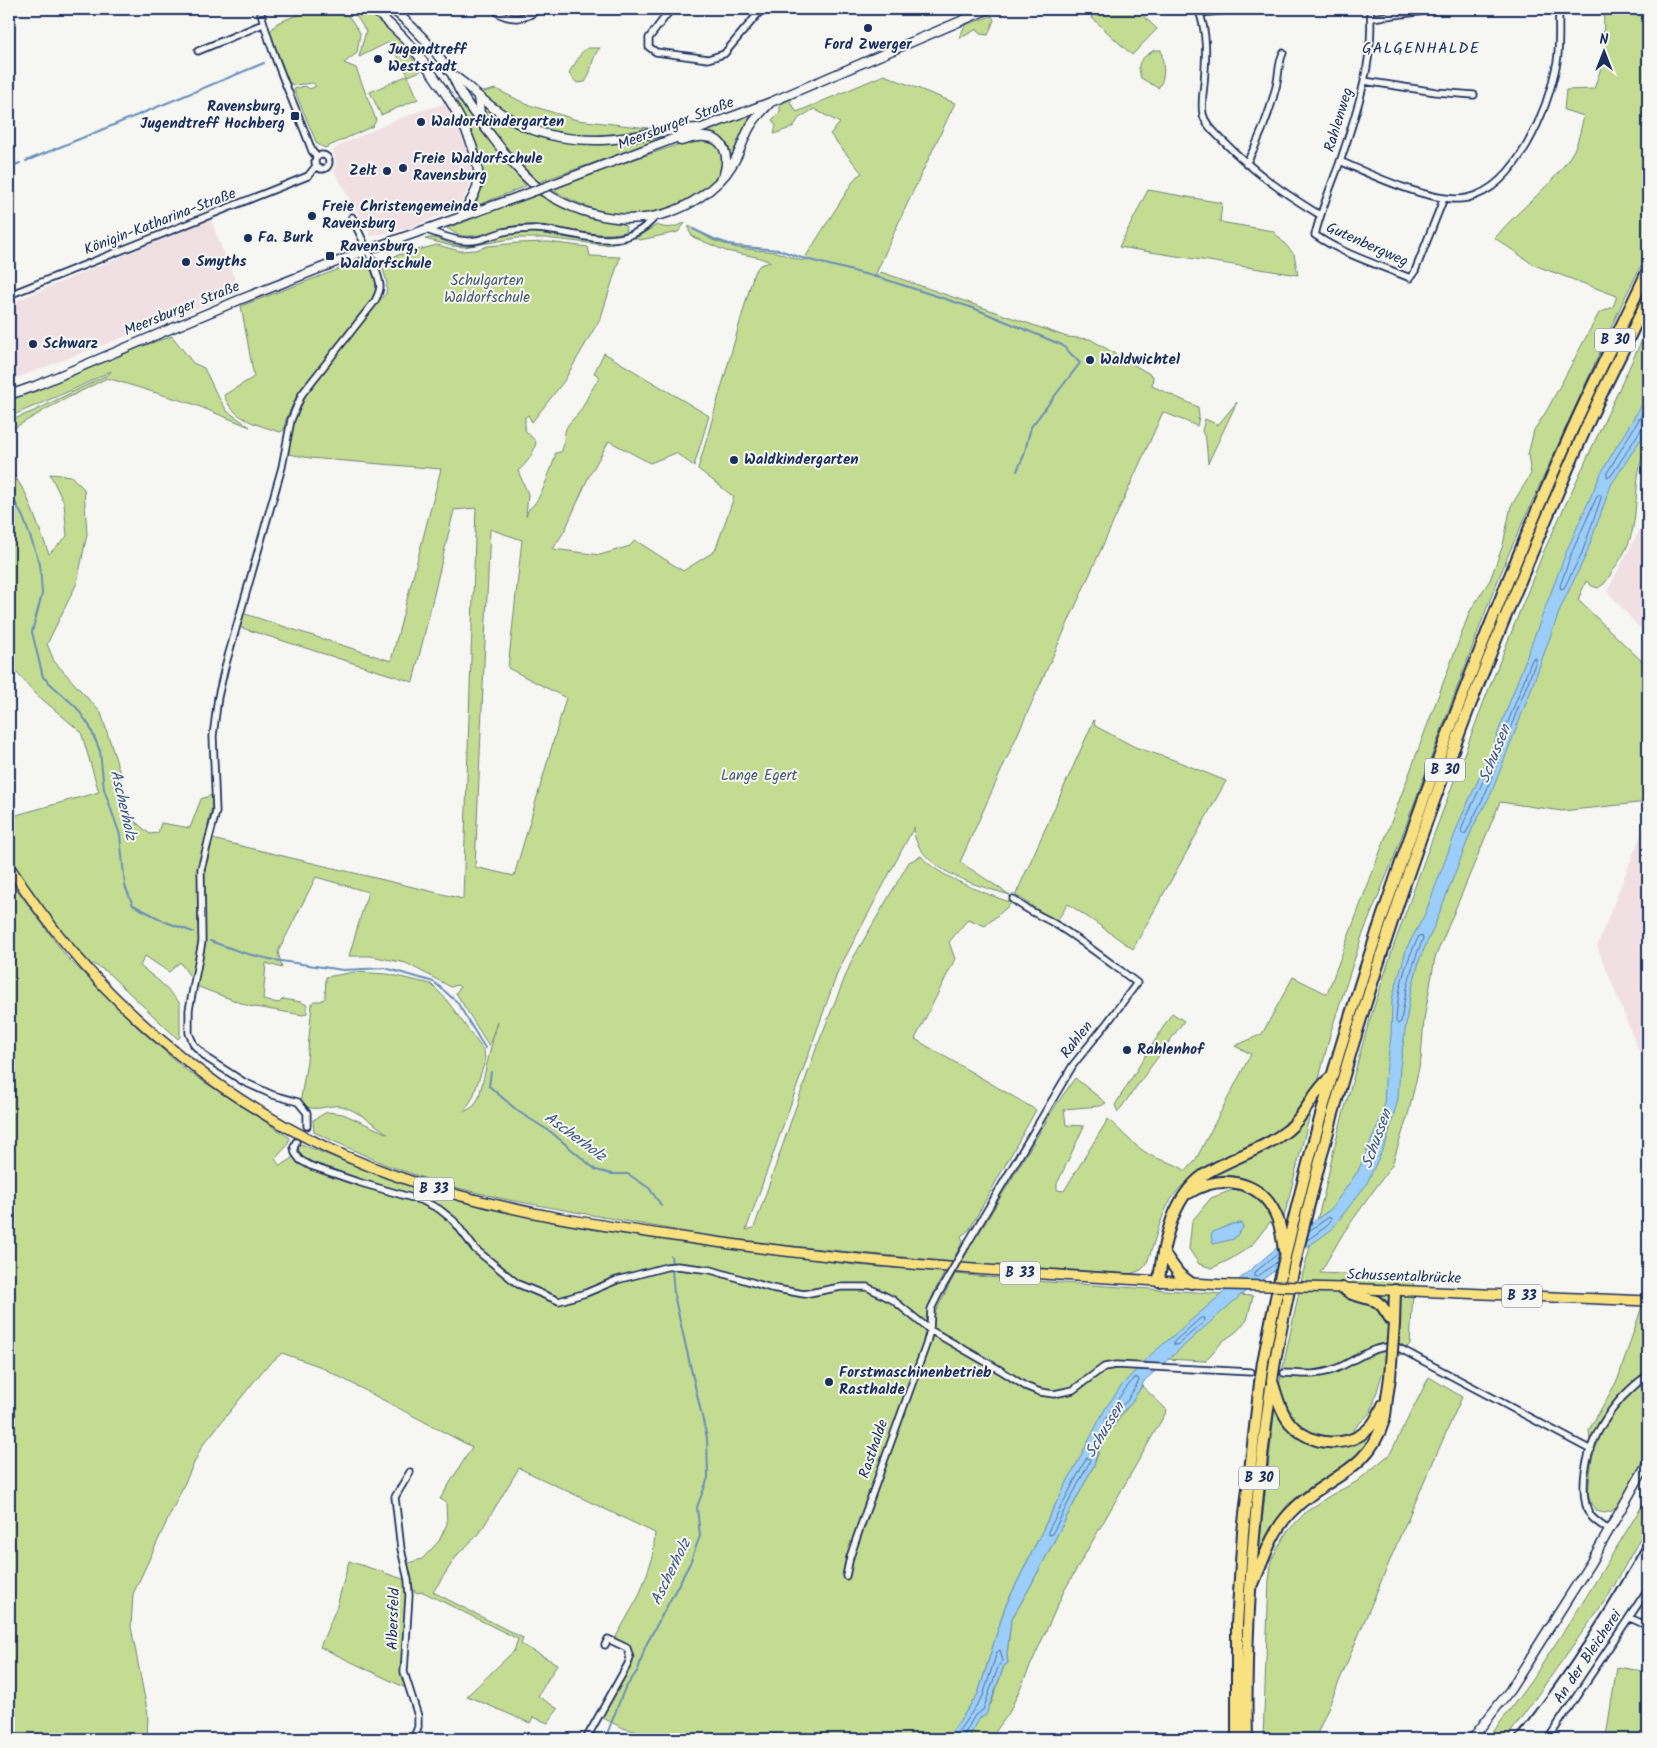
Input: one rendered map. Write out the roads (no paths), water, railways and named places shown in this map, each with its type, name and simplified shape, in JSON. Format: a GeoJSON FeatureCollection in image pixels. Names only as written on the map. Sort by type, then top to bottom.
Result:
{"type":"FeatureCollection","features":[{"type":"Feature","properties":{"kind":"highway","name":"B 30"},"geometry":{"type":"LineString","coordinates":[[1249,1577],[1247,1484],[1263,1362],[1294,1216],[1331,1077],[1395,878],[1466,684],[1522,545],[1572,429],[1648,270]]}},
{"type":"Feature","properties":{"kind":"highway","name":"B 30"},"geometry":{"type":"LineString","coordinates":[[1236,1739],[1237,1652],[1244,1590],[1249,1577],[1272,1380],[1294,1268],[1327,1131],[1366,999],[1452,751],[1532,550],[1590,418],[1648,298]]}},
{"type":"Feature","properties":{"kind":"highway"},"geometry":{"type":"LineString","coordinates":[[1159,1281],[1167,1233],[1174,1214],[1196,1180],[1210,1171],[1274,1140],[1300,1117],[1314,1098],[1320,1085],[1331,1077]]}},
{"type":"Feature","properties":{"kind":"highway"},"geometry":{"type":"LineString","coordinates":[[1184,1197],[1198,1187],[1212,1182],[1229,1181],[1246,1184],[1258,1191],[1275,1212],[1281,1229],[1285,1255]]}},
{"type":"Feature","properties":{"kind":"highway"},"geometry":{"type":"LineString","coordinates":[[1163,1252],[1179,1274],[1191,1283]]}},
{"type":"Feature","properties":{"kind":"highway"},"geometry":{"type":"LineString","coordinates":[[1342,1288],[1352,1294],[1376,1301],[1382,1306],[1394,1324]]}},
{"type":"Feature","properties":{"kind":"highway"},"geometry":{"type":"LineString","coordinates":[[1244,1590],[1249,1577],[1270,1540],[1288,1514],[1298,1504],[1359,1462],[1374,1443],[1384,1419],[1390,1377],[1396,1290]]}},
{"type":"Feature","properties":{"kind":"highway"},"geometry":{"type":"LineString","coordinates":[[1272,1380],[1282,1408],[1290,1422],[1300,1432],[1315,1440],[1328,1443],[1345,1441],[1371,1426],[1387,1398]]}},
{"type":"Feature","properties":{"kind":"highway","name":"B 30"},"geometry":{"type":"LineString","coordinates":[[1244,1590],[1247,1739]]}},
{"type":"Feature","properties":{"kind":"main road","name":"B 33"},"geometry":{"type":"LineString","coordinates":[[9,866],[54,930],[96,979],[133,1016],[179,1056],[224,1088],[286,1127],[334,1151],[390,1174],[445,1192],[512,1208],[584,1222],[736,1245],[964,1270],[1159,1281]]}},
{"type":"Feature","properties":{"kind":"main road","name":"Schussentalbrücke"},"geometry":{"type":"LineString","coordinates":[[1159,1281],[1648,1301]]}},
{"type":"Feature","properties":{"kind":"street","name":"Königin-Katharina-Straße"},"geometry":{"type":"LineString","coordinates":[[9,295],[308,176],[316,166],[325,168],[329,162],[326,156],[321,155],[317,157],[312,151],[265,31],[260,9]]}},
{"type":"Feature","properties":{"kind":"street"},"geometry":{"type":"LineString","coordinates":[[373,9],[401,36],[420,58],[443,90],[470,141],[477,164],[477,187],[473,198],[460,218]]}},
{"type":"Feature","properties":{"kind":"street"},"geometry":{"type":"LineString","coordinates":[[392,9],[421,36],[452,74],[478,98],[517,124],[557,138],[597,140],[621,139],[681,129],[704,128]]}},
{"type":"Feature","properties":{"kind":"street"},"geometry":{"type":"LineString","coordinates":[[498,13],[508,18],[522,18],[531,15],[538,9]]}},
{"type":"Feature","properties":{"kind":"street"},"geometry":{"type":"LineString","coordinates":[[671,9],[650,38],[649,47],[656,52],[708,58],[724,54],[762,9]]}},
{"type":"Feature","properties":{"kind":"street","name":"Meersburger Straße"},"geometry":{"type":"LineString","coordinates":[[9,395],[238,300],[367,250],[518,197],[771,102],[990,9]]}},
{"type":"Feature","properties":{"kind":"street"},"geometry":{"type":"LineString","coordinates":[[1240,9],[1199,11],[1204,24],[1206,43],[1203,115],[1208,125],[1246,164],[1283,193],[1320,214]]}},
{"type":"Feature","properties":{"kind":"street","name":"Rahlenweg"},"geometry":{"type":"LineString","coordinates":[[1315,235],[1320,214],[1340,161],[1364,81],[1370,40],[1370,9]]}},
{"type":"Feature","properties":{"kind":"street"},"geometry":{"type":"LineString","coordinates":[[1371,18],[1441,9]]}},
{"type":"Feature","properties":{"kind":"street"},"geometry":{"type":"LineString","coordinates":[[1340,161],[1384,181],[1444,198],[1466,198],[1484,191],[1502,179],[1521,154],[1542,113],[1557,60],[1559,9]]}},
{"type":"Feature","properties":{"kind":"street"},"geometry":{"type":"LineString","coordinates":[[198,51],[264,24]]}},
{"type":"Feature","properties":{"kind":"street"},"geometry":{"type":"LineString","coordinates":[[1246,164],[1264,128],[1283,53]]}},
{"type":"Feature","properties":{"kind":"street"},"geometry":{"type":"LineString","coordinates":[[452,74],[455,83],[472,112],[507,157],[521,172],[544,191],[583,210],[612,218],[634,220],[673,212],[707,192],[732,166],[749,128],[771,102]]}},
{"type":"Feature","properties":{"kind":"street"},"geometry":{"type":"LineString","coordinates":[[1364,81],[1436,92],[1474,95]]}},
{"type":"Feature","properties":{"kind":"street"},"geometry":{"type":"LineString","coordinates":[[478,98],[480,113],[488,132]]}},
{"type":"Feature","properties":{"kind":"street"},"geometry":{"type":"LineString","coordinates":[[664,143],[705,137],[719,143],[727,157],[723,176]]}},
{"type":"Feature","properties":{"kind":"street"},"geometry":{"type":"LineString","coordinates":[[316,166],[315,161],[317,157]]}},
{"type":"Feature","properties":{"kind":"street","name":"Gutenbergweg"},"geometry":{"type":"LineString","coordinates":[[1315,235],[1323,241],[1410,278],[1415,271],[1444,198]]}},
{"type":"Feature","properties":{"kind":"street"},"geometry":{"type":"LineString","coordinates":[[307,1126],[307,1113],[298,1102],[273,1095],[244,1082],[208,1059],[191,1040],[188,1010],[202,942],[202,869],[216,812],[214,736],[218,697],[225,667],[282,467],[287,436],[296,407],[313,379],[375,301],[378,294],[379,280],[352,217]]}},
{"type":"Feature","properties":{"kind":"street"},"geometry":{"type":"LineString","coordinates":[[425,230],[454,239],[468,241],[503,232],[531,229],[547,230],[593,239],[612,238],[637,231],[647,226],[655,217]]}},
{"type":"Feature","properties":{"kind":"street","name":"Rahlen"},"geometry":{"type":"LineString","coordinates":[[966,1246],[1073,1065],[1137,983],[1050,921],[1019,905],[1013,899]]}},
{"type":"Feature","properties":{"kind":"street"},"geometry":{"type":"LineString","coordinates":[[296,1142],[294,1147],[295,1153],[300,1160],[311,1166],[422,1201],[439,1209],[454,1221],[475,1249],[518,1284],[559,1301],[586,1293],[617,1280],[666,1267],[677,1266],[712,1270],[771,1288],[804,1294],[841,1288],[867,1287],[893,1300],[930,1330],[1025,1386],[1040,1392],[1054,1394],[1073,1390],[1104,1367],[1122,1364],[1250,1372]]}},
{"type":"Feature","properties":{"kind":"street","name":"Rasthalde"},"geometry":{"type":"LineString","coordinates":[[846,1576],[850,1556],[926,1345],[930,1330],[931,1309],[966,1246]]}},
{"type":"Feature","properties":{"kind":"street"},"geometry":{"type":"LineString","coordinates":[[1284,1374],[1313,1375],[1325,1373],[1376,1348],[1384,1346],[1397,1347],[1591,1450]]}},
{"type":"Feature","properties":{"kind":"street"},"geometry":{"type":"LineString","coordinates":[[1610,1530],[1600,1525],[1590,1516],[1584,1499],[1586,1461],[1600,1430],[1618,1402],[1648,1375]]}},
{"type":"Feature","properties":{"kind":"street"},"geometry":{"type":"LineString","coordinates":[[1472,1739],[1510,1690],[1591,1562],[1648,1462]]}},
{"type":"Feature","properties":{"kind":"street","name":"Albersfeld"},"geometry":{"type":"LineString","coordinates":[[410,1472],[395,1497],[401,1549],[408,1580],[409,1596],[404,1672],[418,1716],[418,1727],[413,1739]]}},
{"type":"Feature","properties":{"kind":"street","name":"An der Bleicherei"},"geometry":{"type":"LineString","coordinates":[[1548,1739],[1648,1589]]}},
{"type":"Feature","properties":{"kind":"street"},"geometry":{"type":"LineString","coordinates":[[1630,1618],[1648,1626]]}},
{"type":"Feature","properties":{"kind":"street"},"geometry":{"type":"LineString","coordinates":[[586,1739],[630,1658],[627,1648],[608,1639],[605,1645]]}},
{"type":"Feature","properties":{"kind":"water","name":"Schussen"},"geometry":{"type":"Polygon","coordinates":[[[1648,394],[1648,428],[1611,485],[1586,555],[1561,607],[1491,794],[1473,827],[1420,958],[1410,995],[1400,1067],[1398,1099],[1387,1140],[1366,1185],[1331,1230],[1241,1295],[1145,1380],[1131,1404],[1123,1411],[1098,1450],[1094,1465],[1011,1620],[1007,1654],[1008,1663],[1004,1666],[986,1715],[980,1718],[968,1739],[947,1739],[978,1694],[1005,1607],[1105,1409],[1122,1385],[1147,1358],[1274,1250],[1331,1209],[1358,1171],[1384,1111],[1385,1080],[1391,1035],[1392,999],[1407,947],[1425,914],[1460,820],[1490,754],[1567,550],[1602,471],[1648,394]]]}},
{"type":"Feature","properties":{"kind":"water"},"geometry":{"type":"Polygon","coordinates":[[[1242,1223],[1243,1228],[1234,1239],[1213,1244],[1211,1235],[1213,1232],[1232,1224],[1242,1223]]]}},
{"type":"Feature","properties":{"kind":"waterway"},"geometry":{"type":"LineString","coordinates":[[26,161],[264,63]]}},
{"type":"Feature","properties":{"kind":"waterway"},"geometry":{"type":"LineString","coordinates":[[9,167],[20,163]]}},
{"type":"Feature","properties":{"kind":"waterway"},"geometry":{"type":"LineString","coordinates":[[693,229],[735,246],[779,250],[802,258],[884,279],[973,308],[1062,345],[1080,363],[1031,427],[1024,455],[1017,471]]}},
{"type":"Feature","properties":{"kind":"waterway","name":"Ascherholz"},"geometry":{"type":"LineString","coordinates":[[9,491],[23,517],[40,564],[42,594],[32,632],[43,677],[76,707],[89,725],[100,751],[104,789],[120,835],[125,886],[133,905],[166,922],[193,932]]}},
{"type":"Feature","properties":{"kind":"waterway","name":"Ascherholz"},"geometry":{"type":"LineString","coordinates":[[210,941],[244,953],[274,960],[343,970],[385,968],[434,982],[457,1002],[485,1048]]}},
{"type":"Feature","properties":{"kind":"waterway","name":"Ascherholz"},"geometry":{"type":"LineString","coordinates":[[491,1072],[489,1086],[519,1112],[551,1132],[596,1170],[612,1174],[628,1174],[649,1188],[661,1205]]}},
{"type":"Feature","properties":{"kind":"waterway","name":"Ascherholz"},"geometry":{"type":"LineString","coordinates":[[671,1256],[672,1264]]}},
{"type":"Feature","properties":{"kind":"waterway","name":"Ascherholz"},"geometry":{"type":"LineString","coordinates":[[605,1739],[624,1690],[638,1670],[645,1647],[690,1563],[700,1536],[697,1507],[708,1478],[707,1438],[674,1295],[672,1269]]}},
{"type":"Feature","properties":{"kind":"tunnel"},"geometry":{"type":"LineString","coordinates":[[1251,1372],[1284,1373]]}},
{"type":"Feature","properties":{"kind":"railway"},"geometry":{"type":"LineString","coordinates":[[1514,1739],[1585,1640],[1648,1536]]}},
{"type":"Feature","properties":{"kind":"place","name":"Ford Zwerger"},"geometry":{"type":"Point","coordinates":[868,28]}},
{"type":"Feature","properties":{"kind":"place","name":"Jugendtreff Weststadt"},"geometry":{"type":"Point","coordinates":[378,59]}},
{"type":"Feature","properties":{"kind":"place","name":"Ravensburg, Jugendtreff Hochberg"},"geometry":{"type":"Point","coordinates":[295,116]}},
{"type":"Feature","properties":{"kind":"place","name":"Waldorfkindergarten"},"geometry":{"type":"Point","coordinates":[421,122]}},
{"type":"Feature","properties":{"kind":"place","name":"Freie Waldorfschule Ravensburg"},"geometry":{"type":"Point","coordinates":[403,168]}},
{"type":"Feature","properties":{"kind":"place","name":"Zelt"},"geometry":{"type":"Point","coordinates":[387,171]}},
{"type":"Feature","properties":{"kind":"place","name":"Freie Christengemeinde Ravensburg"},"geometry":{"type":"Point","coordinates":[312,216]}},
{"type":"Feature","properties":{"kind":"place","name":"Fa. Burk"},"geometry":{"type":"Point","coordinates":[248,238]}},
{"type":"Feature","properties":{"kind":"place","name":"Ravensburg, Waldorfschule"},"geometry":{"type":"Point","coordinates":[330,256]}},
{"type":"Feature","properties":{"kind":"place","name":"Smyths"},"geometry":{"type":"Point","coordinates":[186,262]}},
{"type":"Feature","properties":{"kind":"place","name":"Schwarz"},"geometry":{"type":"Point","coordinates":[33,344]}},
{"type":"Feature","properties":{"kind":"place","name":"Waldwichtel"},"geometry":{"type":"Point","coordinates":[1090,360]}},
{"type":"Feature","properties":{"kind":"place","name":"Waldkindergarten"},"geometry":{"type":"Point","coordinates":[734,460]}},
{"type":"Feature","properties":{"kind":"place","name":"Rahlenhof"},"geometry":{"type":"Point","coordinates":[1127,1050]}},
{"type":"Feature","properties":{"kind":"place","name":"Forstmaschinenbetrieb Rasthalde"},"geometry":{"type":"Point","coordinates":[829,1382]}},
{"type":"Feature","properties":{"kind":"district","name":"GALGENHALDE"},"geometry":{"type":"Point","coordinates":[1421,48]}},
{"type":"Feature","properties":{"kind":"park label","name":"Schulgarten Waldorfschule"},"geometry":{"type":"Point","coordinates":[487,290]}},
{"type":"Feature","properties":{"kind":"park label","name":"Lange Egert"},"geometry":{"type":"Point","coordinates":[759,776]}}]}
